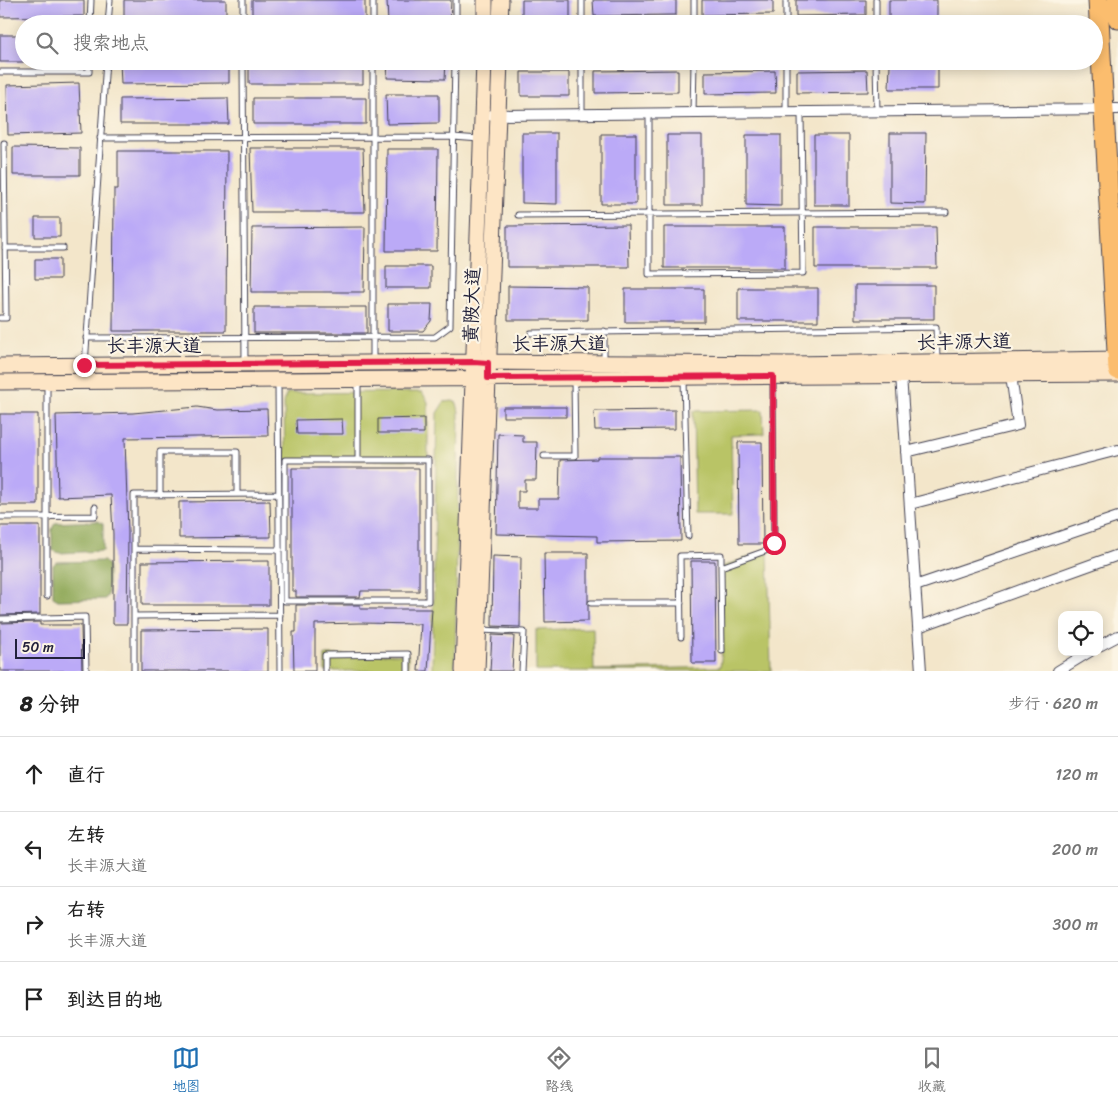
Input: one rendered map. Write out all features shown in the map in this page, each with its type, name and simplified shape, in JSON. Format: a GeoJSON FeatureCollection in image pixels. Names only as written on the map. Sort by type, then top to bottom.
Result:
{"type":"FeatureCollection","features":[{"type":"Feature","properties":{"kind":"highway"},"geometry":{"type":"LineString","coordinates":[[1098,0],[1100,15]]}},
{"type":"Feature","properties":{"kind":"highway"},"geometry":{"type":"LineString","coordinates":[[1117,0],[1118,19]]}},
{"type":"Feature","properties":{"kind":"highway"},"geometry":{"type":"LineString","coordinates":[[1103,45],[1110,109],[1118,366]]}},
{"type":"Feature","properties":{"kind":"main road"},"geometry":{"type":"LineString","coordinates":[[485,0],[485,15]]}},
{"type":"Feature","properties":{"kind":"main road"},"geometry":{"type":"LineString","coordinates":[[500,15],[501,0]]}},
{"type":"Feature","properties":{"kind":"main road","name":"黄陂大道"},"geometry":{"type":"LineString","coordinates":[[477,671],[484,70]]}},
{"type":"Feature","properties":{"kind":"main road","name":"黄陂大道"},"geometry":{"type":"LineString","coordinates":[[463,671],[481,370],[499,116],[500,70]]}},
{"type":"Feature","properties":{"kind":"main road","name":"长丰源大道"},"geometry":{"type":"LineString","coordinates":[[0,382],[358,379],[604,363],[937,362],[1118,366]]}},
{"type":"Feature","properties":{"kind":"main road","name":"长丰源大道"},"geometry":{"type":"LineString","coordinates":[[0,366],[373,363],[574,377],[684,377],[1011,375],[1118,366]]}},
{"type":"Feature","properties":{"kind":"street"},"geometry":{"type":"LineString","coordinates":[[483,115],[1110,109]]}},
{"type":"Feature","properties":{"kind":"street"},"geometry":{"type":"LineString","coordinates":[[906,452],[1018,425],[1011,375]]}},
{"type":"Feature","properties":{"kind":"street"},"geometry":{"type":"LineString","coordinates":[[901,376],[921,671]]}},
{"type":"Feature","properties":{"kind":"street"},"geometry":{"type":"LineString","coordinates":[[910,504],[1118,450]]}},
{"type":"Feature","properties":{"kind":"street"},"geometry":{"type":"LineString","coordinates":[[915,586],[1118,517]]}},
{"type":"Feature","properties":{"kind":"street"},"geometry":{"type":"LineString","coordinates":[[918,627],[1118,555]]}},
{"type":"Feature","properties":{"kind":"street"},"geometry":{"type":"LineString","coordinates":[[1103,644],[1118,636]]}},
{"type":"Feature","properties":{"kind":"street"},"geometry":{"type":"LineString","coordinates":[[1058,671],[1082,656]]}},
{"type":"Feature","properties":{"kind":"lane"},"geometry":{"type":"LineString","coordinates":[[90,15],[91,0]]}},
{"type":"Feature","properties":{"kind":"lane"},"geometry":{"type":"LineString","coordinates":[[109,15],[110,0]]}},
{"type":"Feature","properties":{"kind":"lane"},"geometry":{"type":"LineString","coordinates":[[242,0],[243,15]]}},
{"type":"Feature","properties":{"kind":"lane"},"geometry":{"type":"LineString","coordinates":[[373,0],[373,15]]}},
{"type":"Feature","properties":{"kind":"lane"},"geometry":{"type":"LineString","coordinates":[[456,0],[456,15]]}},
{"type":"Feature","properties":{"kind":"lane"},"geometry":{"type":"LineString","coordinates":[[582,0],[582,15]]}},
{"type":"Feature","properties":{"kind":"lane"},"geometry":{"type":"LineString","coordinates":[[694,0],[694,15]]}},
{"type":"Feature","properties":{"kind":"lane"},"geometry":{"type":"LineString","coordinates":[[786,0],[786,15]]}},
{"type":"Feature","properties":{"kind":"lane"},"geometry":{"type":"LineString","coordinates":[[876,0],[876,15]]}},
{"type":"Feature","properties":{"kind":"lane"},"geometry":{"type":"LineString","coordinates":[[0,72],[89,72],[89,70]]}},
{"type":"Feature","properties":{"kind":"lane"},"geometry":{"type":"LineString","coordinates":[[84,365],[105,70]]}},
{"type":"Feature","properties":{"kind":"lane"},"geometry":{"type":"LineString","coordinates":[[243,70],[245,364]]}},
{"type":"Feature","properties":{"kind":"lane"},"geometry":{"type":"LineString","coordinates":[[373,70],[373,363]]}},
{"type":"Feature","properties":{"kind":"lane"},"geometry":{"type":"LineString","coordinates":[[86,338],[435,338],[450,326],[455,70]]}},
{"type":"Feature","properties":{"kind":"lane"},"geometry":{"type":"LineString","coordinates":[[582,70],[582,115]]}},
{"type":"Feature","properties":{"kind":"lane"},"geometry":{"type":"LineString","coordinates":[[694,70],[694,114]]}},
{"type":"Feature","properties":{"kind":"lane"},"geometry":{"type":"LineString","coordinates":[[786,70],[786,113]]}},
{"type":"Feature","properties":{"kind":"lane"},"geometry":{"type":"LineString","coordinates":[[876,70],[877,112]]}},
{"type":"Feature","properties":{"kind":"lane"},"geometry":{"type":"LineString","coordinates":[[649,114],[649,274],[804,273],[802,112]]}},
{"type":"Feature","properties":{"kind":"lane"},"geometry":{"type":"LineString","coordinates":[[100,138],[454,137],[482,139]]}},
{"type":"Feature","properties":{"kind":"lane"},"geometry":{"type":"LineString","coordinates":[[0,318],[6,318],[4,143]]}},
{"type":"Feature","properties":{"kind":"lane"},"geometry":{"type":"LineString","coordinates":[[518,215],[803,215],[946,212]]}},
{"type":"Feature","properties":{"kind":"lane"},"geometry":{"type":"LineString","coordinates":[[5,248],[63,248]]}},
{"type":"Feature","properties":{"kind":"lane"},"geometry":{"type":"LineString","coordinates":[[531,332],[936,327],[937,362]]}},
{"type":"Feature","properties":{"kind":"lane"},"geometry":{"type":"LineString","coordinates":[[604,332],[604,363]]}},
{"type":"Feature","properties":{"kind":"lane"},"geometry":{"type":"LineString","coordinates":[[721,567],[768,550],[774,543],[773,376]]}},
{"type":"Feature","properties":{"kind":"lane"},"geometry":{"type":"LineString","coordinates":[[544,456],[575,456],[574,377]]}},
{"type":"Feature","properties":{"kind":"lane"},"geometry":{"type":"LineString","coordinates":[[684,377],[688,536]]}},
{"type":"Feature","properties":{"kind":"lane"},"geometry":{"type":"LineString","coordinates":[[358,379],[358,460]]}},
{"type":"Feature","properties":{"kind":"lane"},"geometry":{"type":"LineString","coordinates":[[278,380],[280,671]]}},
{"type":"Feature","properties":{"kind":"lane"},"geometry":{"type":"LineString","coordinates":[[47,382],[47,596]]}},
{"type":"Feature","properties":{"kind":"lane"},"geometry":{"type":"LineString","coordinates":[[160,495],[160,452],[238,452],[237,494]]}},
{"type":"Feature","properties":{"kind":"lane"},"geometry":{"type":"LineString","coordinates":[[285,460],[358,460],[428,460],[428,601],[285,601],[285,460]]}},
{"type":"Feature","properties":{"kind":"lane"},"geometry":{"type":"LineString","coordinates":[[134,671],[134,495],[279,494]]}},
{"type":"Feature","properties":{"kind":"lane"},"geometry":{"type":"LineString","coordinates":[[0,517],[95,516],[95,507]]}},
{"type":"Feature","properties":{"kind":"lane"},"geometry":{"type":"LineString","coordinates":[[134,549],[280,550]]}},
{"type":"Feature","properties":{"kind":"lane"},"geometry":{"type":"LineString","coordinates":[[681,636],[680,556],[721,555],[722,651]]}},
{"type":"Feature","properties":{"kind":"lane"},"geometry":{"type":"LineString","coordinates":[[591,603],[681,603]]}},
{"type":"Feature","properties":{"kind":"lane"},"geometry":{"type":"LineString","coordinates":[[134,616],[280,615]]}},
{"type":"Feature","properties":{"kind":"lane"},"geometry":{"type":"LineString","coordinates":[[0,619],[85,617],[86,671]]}},
{"type":"Feature","properties":{"kind":"lane"},"geometry":{"type":"LineString","coordinates":[[478,630],[524,632],[522,671]]}},
{"type":"Feature","properties":{"kind":"lane"},"geometry":{"type":"LineString","coordinates":[[325,671],[325,656],[408,654],[408,671]]}},
{"type":"Feature","properties":{"kind":"green space"},"geometry":{"type":"Polygon","coordinates":[[[422,392],[428,402],[428,460],[285,460],[284,400],[287,393],[422,392]]]}},
{"type":"Feature","properties":{"kind":"green space"},"geometry":{"type":"Polygon","coordinates":[[[453,401],[457,403],[459,412],[455,671],[432,671],[437,413],[444,402],[453,401]]]}},
{"type":"Feature","properties":{"kind":"green space"},"geometry":{"type":"Polygon","coordinates":[[[763,410],[764,434],[731,435],[733,514],[695,514],[693,411],[763,410]]]}},
{"type":"Feature","properties":{"kind":"green space"},"geometry":{"type":"Polygon","coordinates":[[[98,521],[103,524],[103,551],[59,553],[52,550],[52,529],[55,523],[98,521]]]}},
{"type":"Feature","properties":{"kind":"green space"},"geometry":{"type":"Polygon","coordinates":[[[768,550],[771,671],[536,671],[536,630],[593,628],[594,670],[720,667],[722,651],[721,567],[768,550]]]}},
{"type":"Feature","properties":{"kind":"green space"},"geometry":{"type":"Polygon","coordinates":[[[104,561],[108,565],[108,595],[105,599],[58,600],[53,597],[53,565],[56,562],[104,561]]]}},
{"type":"Feature","properties":{"kind":"green space"},"geometry":{"type":"Polygon","coordinates":[[[408,654],[408,671],[325,671],[325,655],[408,654]]]}},
{"type":"Feature","properties":{"kind":"building"},"geometry":{"type":"Polygon","coordinates":[[[0,0],[84,0],[84,15],[15,15],[15,17],[0,17],[0,0]]]}},
{"type":"Feature","properties":{"kind":"building"},"geometry":{"type":"Polygon","coordinates":[[[124,0],[226,0],[226,15],[124,15],[124,0]]]}},
{"type":"Feature","properties":{"kind":"building"},"geometry":{"type":"Polygon","coordinates":[[[252,0],[365,0],[365,15],[252,15],[252,0]]]}},
{"type":"Feature","properties":{"kind":"building"},"geometry":{"type":"Polygon","coordinates":[[[387,0],[451,0],[450,15],[388,15],[387,0]]]}},
{"type":"Feature","properties":{"kind":"building"},"geometry":{"type":"Polygon","coordinates":[[[522,0],[570,0],[570,15],[522,15],[522,0]]]}},
{"type":"Feature","properties":{"kind":"building"},"geometry":{"type":"Polygon","coordinates":[[[593,0],[676,0],[676,15],[594,15],[593,0]]]}},
{"type":"Feature","properties":{"kind":"building"},"geometry":{"type":"Polygon","coordinates":[[[702,0],[773,0],[773,14],[702,15],[702,0]]]}},
{"type":"Feature","properties":{"kind":"building"},"geometry":{"type":"Polygon","coordinates":[[[796,0],[866,0],[866,15],[796,15],[796,0]]]}},
{"type":"Feature","properties":{"kind":"building"},"geometry":{"type":"Polygon","coordinates":[[[889,0],[937,0],[937,15],[889,15],[889,0]]]}},
{"type":"Feature","properties":{"kind":"building"},"geometry":{"type":"Polygon","coordinates":[[[0,35],[15,35],[15,62],[0,62],[0,35]]]}},
{"type":"Feature","properties":{"kind":"building"},"geometry":{"type":"Polygon","coordinates":[[[120,70],[229,70],[229,83],[121,84],[120,70]]]}},
{"type":"Feature","properties":{"kind":"building"},"geometry":{"type":"Polygon","coordinates":[[[249,70],[363,70],[363,84],[249,84],[249,70]]]}},
{"type":"Feature","properties":{"kind":"building"},"geometry":{"type":"Polygon","coordinates":[[[387,70],[446,70],[445,79],[387,78],[387,70]]]}},
{"type":"Feature","properties":{"kind":"building"},"geometry":{"type":"Polygon","coordinates":[[[678,70],[678,92],[595,93],[595,71],[678,70]]]}},
{"type":"Feature","properties":{"kind":"building"},"geometry":{"type":"Polygon","coordinates":[[[867,70],[868,92],[797,93],[797,71],[867,70]]]}},
{"type":"Feature","properties":{"kind":"building"},"geometry":{"type":"Polygon","coordinates":[[[890,70],[938,70],[938,89],[889,89],[890,70]]]}},
{"type":"Feature","properties":{"kind":"building"},"geometry":{"type":"Polygon","coordinates":[[[775,71],[776,93],[705,94],[705,72],[775,71]]]}},
{"type":"Feature","properties":{"kind":"building"},"geometry":{"type":"Polygon","coordinates":[[[521,72],[569,72],[569,96],[521,96],[521,72]]]}},
{"type":"Feature","properties":{"kind":"building"},"geometry":{"type":"Polygon","coordinates":[[[79,83],[81,133],[8,135],[7,85],[79,83]]]}},
{"type":"Feature","properties":{"kind":"building"},"geometry":{"type":"Polygon","coordinates":[[[386,94],[439,94],[439,123],[387,124],[386,94]]]}},
{"type":"Feature","properties":{"kind":"building"},"geometry":{"type":"Polygon","coordinates":[[[228,98],[229,124],[120,124],[120,99],[228,98]]]}},
{"type":"Feature","properties":{"kind":"building"},"geometry":{"type":"Polygon","coordinates":[[[253,98],[366,98],[366,124],[253,124],[253,98]]]}},
{"type":"Feature","properties":{"kind":"building"},"geometry":{"type":"Polygon","coordinates":[[[522,133],[557,133],[557,204],[522,203],[522,133]]]}},
{"type":"Feature","properties":{"kind":"building"},"geometry":{"type":"Polygon","coordinates":[[[890,133],[926,133],[925,204],[890,203],[890,133]]]}},
{"type":"Feature","properties":{"kind":"building"},"geometry":{"type":"Polygon","coordinates":[[[601,134],[636,134],[636,204],[601,204],[601,134]]]}},
{"type":"Feature","properties":{"kind":"building"},"geometry":{"type":"Polygon","coordinates":[[[667,135],[702,135],[702,205],[667,205],[667,135]]]}},
{"type":"Feature","properties":{"kind":"building"},"geometry":{"type":"Polygon","coordinates":[[[746,135],[781,135],[781,206],[746,205],[746,135]]]}},
{"type":"Feature","properties":{"kind":"building"},"geometry":{"type":"Polygon","coordinates":[[[814,135],[849,135],[849,205],[814,205],[814,135]]]}},
{"type":"Feature","properties":{"kind":"building"},"geometry":{"type":"Polygon","coordinates":[[[13,147],[80,148],[80,175],[13,175],[13,147]]]}},
{"type":"Feature","properties":{"kind":"building"},"geometry":{"type":"Polygon","coordinates":[[[250,148],[363,148],[365,212],[252,212],[250,148]]]}},
{"type":"Feature","properties":{"kind":"building"},"geometry":{"type":"Polygon","coordinates":[[[387,149],[438,149],[437,251],[386,251],[387,149]]]}},
{"type":"Feature","properties":{"kind":"building"},"geometry":{"type":"Polygon","coordinates":[[[118,151],[227,151],[226,331],[113,331],[114,189],[118,189],[118,151]]]}},
{"type":"Feature","properties":{"kind":"building"},"geometry":{"type":"Polygon","coordinates":[[[35,218],[60,218],[60,237],[35,237],[35,218]]]}},
{"type":"Feature","properties":{"kind":"building"},"geometry":{"type":"Polygon","coordinates":[[[628,225],[629,267],[507,267],[507,226],[628,225]]]}},
{"type":"Feature","properties":{"kind":"building"},"geometry":{"type":"Polygon","coordinates":[[[365,227],[364,292],[251,292],[252,228],[365,227]]]}},
{"type":"Feature","properties":{"kind":"building"},"geometry":{"type":"Polygon","coordinates":[[[664,227],[785,227],[785,268],[664,268],[664,227]]]}},
{"type":"Feature","properties":{"kind":"building"},"geometry":{"type":"Polygon","coordinates":[[[815,227],[936,227],[937,268],[815,268],[815,227]]]}},
{"type":"Feature","properties":{"kind":"building"},"geometry":{"type":"Polygon","coordinates":[[[35,259],[60,259],[60,279],[35,279],[35,259]]]}},
{"type":"Feature","properties":{"kind":"building"},"geometry":{"type":"Polygon","coordinates":[[[386,266],[431,266],[431,288],[386,288],[386,266]]]}},
{"type":"Feature","properties":{"kind":"building"},"geometry":{"type":"Polygon","coordinates":[[[855,285],[934,285],[934,319],[855,319],[855,285]]]}},
{"type":"Feature","properties":{"kind":"building"},"geometry":{"type":"Polygon","coordinates":[[[508,286],[588,287],[588,320],[508,320],[508,286]]]}},
{"type":"Feature","properties":{"kind":"building"},"geometry":{"type":"Polygon","coordinates":[[[738,288],[818,288],[818,321],[738,321],[738,288]]]}},
{"type":"Feature","properties":{"kind":"building"},"geometry":{"type":"Polygon","coordinates":[[[625,289],[704,289],[704,322],[625,322],[625,289]]]}},
{"type":"Feature","properties":{"kind":"building"},"geometry":{"type":"Polygon","coordinates":[[[388,304],[432,304],[431,321],[423,331],[388,331],[388,304]]]}},
{"type":"Feature","properties":{"kind":"building"},"geometry":{"type":"Polygon","coordinates":[[[254,307],[367,307],[367,333],[254,333],[254,307]]]}},
{"type":"Feature","properties":{"kind":"building"},"geometry":{"type":"Polygon","coordinates":[[[197,407],[217,410],[267,409],[268,436],[125,438],[128,533],[127,624],[113,624],[111,495],[58,497],[56,415],[133,413],[197,407]]]}},
{"type":"Feature","properties":{"kind":"building"},"geometry":{"type":"Polygon","coordinates":[[[503,407],[566,407],[566,417],[503,417],[503,407]]]}},
{"type":"Feature","properties":{"kind":"building"},"geometry":{"type":"Polygon","coordinates":[[[675,410],[675,429],[595,430],[594,411],[675,410]]]}},
{"type":"Feature","properties":{"kind":"building"},"geometry":{"type":"Polygon","coordinates":[[[0,414],[38,414],[38,505],[0,505],[0,414]]]}},
{"type":"Feature","properties":{"kind":"building"},"geometry":{"type":"Polygon","coordinates":[[[424,418],[424,433],[378,433],[378,419],[424,418]]]}},
{"type":"Feature","properties":{"kind":"building"},"geometry":{"type":"Polygon","coordinates":[[[342,419],[343,434],[297,434],[296,420],[342,419]]]}},
{"type":"Feature","properties":{"kind":"building"},"geometry":{"type":"Polygon","coordinates":[[[498,434],[523,435],[523,442],[537,442],[536,480],[525,480],[525,491],[518,491],[518,508],[538,508],[538,499],[559,499],[560,460],[597,459],[597,457],[680,457],[681,541],[597,542],[597,536],[496,534],[498,434]]]}},
{"type":"Feature","properties":{"kind":"building"},"geometry":{"type":"Polygon","coordinates":[[[738,442],[762,442],[763,544],[739,544],[738,442]]]}},
{"type":"Feature","properties":{"kind":"building"},"geometry":{"type":"Polygon","coordinates":[[[292,468],[419,468],[419,591],[361,591],[360,597],[296,597],[296,591],[292,591],[292,468]]]}},
{"type":"Feature","properties":{"kind":"building"},"geometry":{"type":"Polygon","coordinates":[[[270,501],[271,537],[179,538],[179,502],[270,501]]]}},
{"type":"Feature","properties":{"kind":"building"},"geometry":{"type":"Polygon","coordinates":[[[0,526],[40,526],[40,614],[0,615],[0,526]]]}},
{"type":"Feature","properties":{"kind":"building"},"geometry":{"type":"Polygon","coordinates":[[[544,553],[588,553],[588,621],[545,622],[544,553]]]}},
{"type":"Feature","properties":{"kind":"building"},"geometry":{"type":"Polygon","coordinates":[[[493,556],[521,557],[520,627],[492,626],[493,556]]]}},
{"type":"Feature","properties":{"kind":"building"},"geometry":{"type":"Polygon","coordinates":[[[269,561],[269,605],[142,605],[142,562],[269,561]]]}},
{"type":"Feature","properties":{"kind":"building"},"geometry":{"type":"Polygon","coordinates":[[[691,561],[715,561],[716,663],[692,663],[691,561]]]}},
{"type":"Feature","properties":{"kind":"building"},"geometry":{"type":"Polygon","coordinates":[[[296,605],[360,605],[360,609],[432,609],[428,671],[418,671],[421,624],[360,623],[315,624],[315,671],[294,671],[293,632],[296,632],[296,605]]]}},
{"type":"Feature","properties":{"kind":"building"},"geometry":{"type":"Polygon","coordinates":[[[40,622],[40,625],[81,625],[82,671],[0,671],[0,623],[40,622]]]}},
{"type":"Feature","properties":{"kind":"building"},"geometry":{"type":"Polygon","coordinates":[[[268,629],[268,671],[141,671],[141,630],[268,629]]]}},
{"type":"Feature","properties":{"kind":"building"},"geometry":{"type":"Polygon","coordinates":[[[492,635],[514,636],[512,671],[490,671],[492,635]]]}},
{"type":"Feature","properties":{"kind":"route"},"geometry":{"type":"LineString","coordinates":[[84,365],[474,362],[488,363],[488,378],[773,376],[774,543]]}}]}
